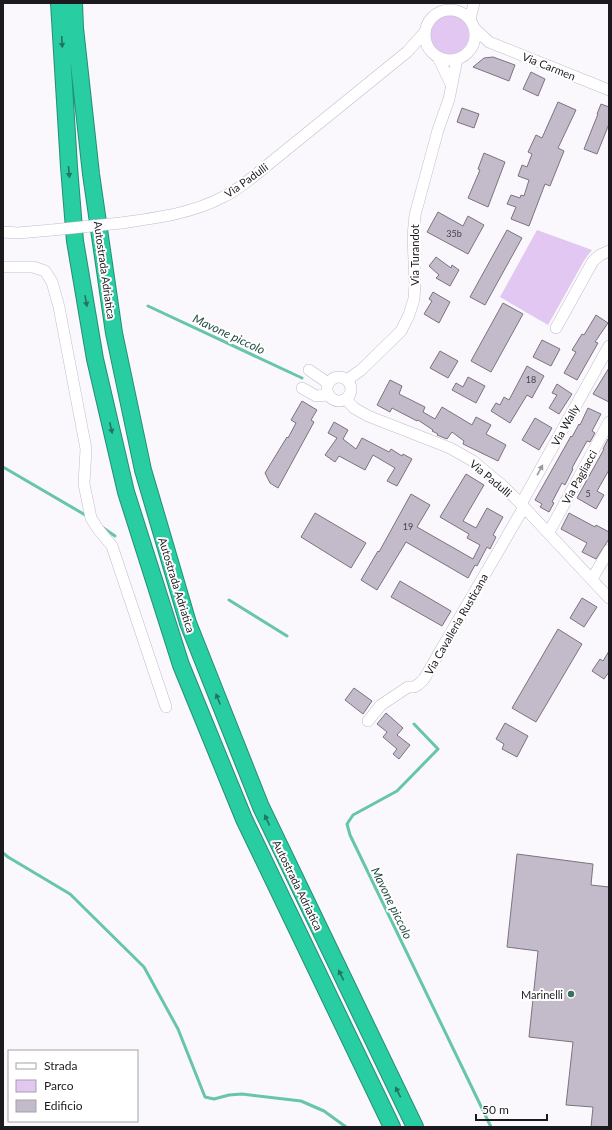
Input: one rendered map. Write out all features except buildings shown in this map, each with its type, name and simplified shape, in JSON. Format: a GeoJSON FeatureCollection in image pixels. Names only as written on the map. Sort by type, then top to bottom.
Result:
{"type":"FeatureCollection","features":[{"type":"Feature","properties":{"kind":"highway","name":"Autostrada Adriatica"},"geometry":{"type":"LineString","coordinates":[[59,3],[69,167],[76,242],[95,359],[126,492],[182,665],[244,819],[392,1127]]}},
{"type":"Feature","properties":{"kind":"highway","name":"Autostrada Adriatica"},"geometry":{"type":"LineString","coordinates":[[74,3],[75,28],[91,174],[114,333],[143,470],[188,623],[261,807],[415,1127]]}},
{"type":"Feature","properties":{"kind":"street"},"geometry":{"type":"LineString","coordinates":[[452,10],[463,3]]}},
{"type":"Feature","properties":{"kind":"street"},"geometry":{"type":"LineString","coordinates":[[407,52],[435,54],[444,59],[457,59],[463,56],[472,47],[475,41],[472,23],[474,3]]}},
{"type":"Feature","properties":{"kind":"street"},"geometry":{"type":"LineString","coordinates":[[451,84],[425,39],[427,25],[431,18],[444,10],[452,10],[465,14],[472,23]]}},
{"type":"Feature","properties":{"kind":"street","name":"Via Carmen"},"geometry":{"type":"LineString","coordinates":[[472,23],[489,42],[609,90]]}},
{"type":"Feature","properties":{"kind":"street","name":"Via Padulli"},"geometry":{"type":"LineString","coordinates":[[3,232],[18,234],[170,216],[223,197],[254,176],[407,52],[425,32]]}},
{"type":"Feature","properties":{"kind":"street"},"geometry":{"type":"LineString","coordinates":[[472,47],[489,42]]}},
{"type":"Feature","properties":{"kind":"street","name":"Via Turandot"},"geometry":{"type":"LineString","coordinates":[[347,380],[372,360],[401,331],[410,315],[414,299],[415,284],[414,215],[438,130],[449,99],[457,59]]}},
{"type":"Feature","properties":{"kind":"street"},"geometry":{"type":"LineString","coordinates":[[556,328],[593,261],[600,255],[609,251]]}},
{"type":"Feature","properties":{"kind":"street"},"geometry":{"type":"LineString","coordinates":[[3,267],[33,266],[46,271],[52,282],[59,307],[86,449],[84,484],[91,518],[112,546],[166,707]]}},
{"type":"Feature","properties":{"kind":"street","name":"Via Wally"},"geometry":{"type":"LineString","coordinates":[[523,505],[609,346]]}},
{"type":"Feature","properties":{"kind":"street"},"geometry":{"type":"LineString","coordinates":[[309,370],[328,383]]}},
{"type":"Feature","properties":{"kind":"street"},"geometry":{"type":"LineString","coordinates":[[302,388],[316,396],[328,395],[326,389],[328,383],[333,378],[341,377],[347,380],[351,388],[351,392],[346,399]]}},
{"type":"Feature","properties":{"kind":"street","name":"Via Padulli"},"geometry":{"type":"LineString","coordinates":[[328,395],[335,401],[342,401],[346,399],[354,408],[368,416],[450,448],[473,461],[504,486],[523,505],[609,598]]}},
{"type":"Feature","properties":{"kind":"street","name":"Via Pagliacci"},"geometry":{"type":"LineString","coordinates":[[548,532],[609,422]]}},
{"type":"Feature","properties":{"kind":"street","name":"Via Cavalleria Rusticana"},"geometry":{"type":"LineString","coordinates":[[368,721],[381,705],[408,687],[414,687],[419,684],[424,679],[523,505]]}},
{"type":"Feature","properties":{"kind":"street"},"geometry":{"type":"LineString","coordinates":[[592,579],[609,550]]}},
{"type":"Feature","properties":{"kind":"green space"},"geometry":{"type":"Polygon","coordinates":[[[453,15],[460,18],[466,24],[469,35],[468,43],[460,52],[453,55],[445,55],[438,52],[430,43],[429,31],[432,24],[441,16],[453,15]]]}},
{"type":"Feature","properties":{"kind":"green space"},"geometry":{"type":"Polygon","coordinates":[[[537,230],[592,250],[585,259],[548,325],[500,297],[537,230]]]}},
{"type":"Feature","properties":{"kind":"waterway","name":"Mavone piccolo"},"geometry":{"type":"LineString","coordinates":[[148,306],[302,378]]}},
{"type":"Feature","properties":{"kind":"waterway","name":"Mavone piccolo"},"geometry":{"type":"LineString","coordinates":[[3,467],[87,516]]}},
{"type":"Feature","properties":{"kind":"waterway","name":"Mavone piccolo"},"geometry":{"type":"LineString","coordinates":[[102,527],[115,536]]}},
{"type":"Feature","properties":{"kind":"waterway","name":"Mavone piccolo"},"geometry":{"type":"LineString","coordinates":[[229,600],[287,636]]}},
{"type":"Feature","properties":{"kind":"waterway","name":"Mavone piccolo"},"geometry":{"type":"LineString","coordinates":[[414,724],[438,749],[397,791],[353,815],[347,824],[350,835],[491,1127]]}},
{"type":"Feature","properties":{"kind":"waterway","name":"Mavone piccolo"},"geometry":{"type":"LineString","coordinates":[[3,853],[70,894],[144,967],[178,1029],[205,1097],[214,1099],[229,1095],[242,1094],[301,1101],[324,1111],[346,1127]]}},
{"type":"Feature","properties":{"kind":"place","name":"Marinelli"},"geometry":{"type":"Point","coordinates":[571,994]}}]}
